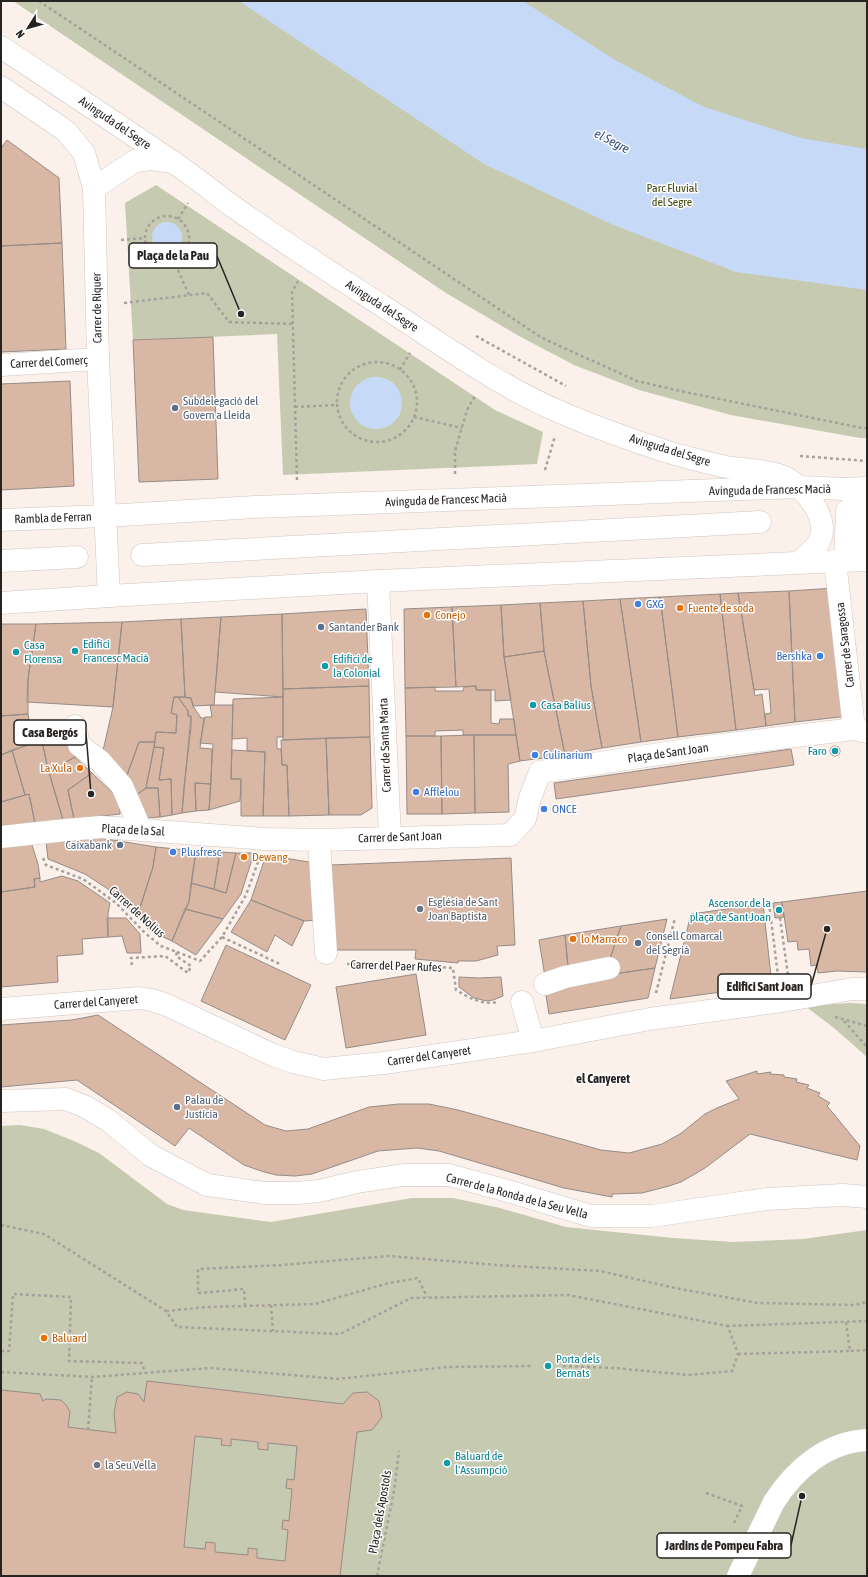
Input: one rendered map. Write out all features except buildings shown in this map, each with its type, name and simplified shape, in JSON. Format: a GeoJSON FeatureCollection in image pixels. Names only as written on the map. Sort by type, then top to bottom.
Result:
{"type":"FeatureCollection","features":[{"type":"Feature","properties":{"kind":"street","name":"Avinguda del Segre"},"geometry":{"type":"LineString","coordinates":[[1,47],[173,162],[287,244],[427,336],[500,382],[534,401],[609,431],[667,451],[713,464],[781,475],[800,487]]}},
{"type":"Feature","properties":{"kind":"street"},"geometry":{"type":"LineString","coordinates":[[1,87],[66,131],[84,153],[94,188],[135,161],[151,159],[173,162]]}},
{"type":"Feature","properties":{"kind":"street","name":"Carrer de Riquer"},"geometry":{"type":"LineString","coordinates":[[94,188],[98,359],[105,516]]}},
{"type":"Feature","properties":{"kind":"street","name":"Carrer del Comerç"},"geometry":{"type":"LineString","coordinates":[[1,365],[98,359]]}},
{"type":"Feature","properties":{"kind":"street"},"geometry":{"type":"LineString","coordinates":[[799,562],[817,545],[821,539],[822,530],[821,518],[817,509],[800,487]]}},
{"type":"Feature","properties":{"kind":"street","name":"Avinguda de Francesc Macià"},"geometry":{"type":"LineString","coordinates":[[105,516],[255,507],[800,487],[843,489],[867,488]]}},
{"type":"Feature","properties":{"kind":"street"},"geometry":{"type":"LineString","coordinates":[[852,560],[847,511],[853,506],[867,507]]}},
{"type":"Feature","properties":{"kind":"street"},"geometry":{"type":"LineString","coordinates":[[105,516],[109,596]]}},
{"type":"Feature","properties":{"kind":"street","name":"Rambla de Ferran"},"geometry":{"type":"LineString","coordinates":[[1,520],[105,516]]}},
{"type":"Feature","properties":{"kind":"street"},"geometry":{"type":"LineString","coordinates":[[852,560],[867,518]]}},
{"type":"Feature","properties":{"kind":"street"},"geometry":{"type":"LineString","coordinates":[[142,555],[760,522]]}},
{"type":"Feature","properties":{"kind":"street"},"geometry":{"type":"LineString","coordinates":[[1,561],[77,557]]}},
{"type":"Feature","properties":{"kind":"street"},"geometry":{"type":"LineString","coordinates":[[1,603],[378,581],[852,560]]}},
{"type":"Feature","properties":{"kind":"street","name":"Carrer de Saragossa"},"geometry":{"type":"LineString","coordinates":[[852,560],[861,730]]}},
{"type":"Feature","properties":{"kind":"street","name":"Carrer de Santa Marta"},"geometry":{"type":"LineString","coordinates":[[378,581],[390,837]]}},
{"type":"Feature","properties":{"kind":"street"},"geometry":{"type":"LineString","coordinates":[[75,726],[80,745],[100,761],[122,786],[141,830]]}},
{"type":"Feature","properties":{"kind":"street","name":"Plaça de Sant Joan"},"geometry":{"type":"LineString","coordinates":[[510,835],[525,819],[530,798],[540,772],[713,746],[861,730]]}},
{"type":"Feature","properties":{"kind":"street","name":"Plaça de la Sal"},"geometry":{"type":"LineString","coordinates":[[1,837],[101,828],[265,839]]}},
{"type":"Feature","properties":{"kind":"street","name":"Carrer de Sant Joan"},"geometry":{"type":"LineString","coordinates":[[265,839],[319,840],[510,835]]}},
{"type":"Feature","properties":{"kind":"street"},"geometry":{"type":"LineString","coordinates":[[319,840],[326,954]]}},
{"type":"Feature","properties":{"kind":"street"},"geometry":{"type":"LineString","coordinates":[[545,984],[564,977],[609,968]]}},
{"type":"Feature","properties":{"kind":"street","name":"Carrer del Canyeret"},"geometry":{"type":"LineString","coordinates":[[1,1009],[127,999],[152,1000],[166,1005],[273,1055],[303,1065],[324,1069],[384,1063],[533,1041],[650,1019],[782,1001],[852,989],[867,989]]}},
{"type":"Feature","properties":{"kind":"street"},"geometry":{"type":"LineString","coordinates":[[522,1002],[533,1041]]}},
{"type":"Feature","properties":{"kind":"street","name":"Carrer de la Ronda de la Seu Vella"},"geometry":{"type":"LineString","coordinates":[[1,1101],[66,1099],[86,1107],[108,1120],[150,1155],[207,1185],[265,1193],[319,1191],[357,1182],[403,1175],[449,1175],[591,1216],[652,1216],[766,1199],[843,1195],[867,1197]]}},
{"type":"Feature","properties":{"kind":"street"},"geometry":{"type":"LineString","coordinates":[[738,1576],[780,1491],[800,1470],[817,1456],[835,1446],[867,1440]]}},
{"type":"Feature","properties":{"kind":"path"},"geometry":{"type":"LineString","coordinates":[[39,1],[542,338],[637,381],[680,392],[867,428]]}},
{"type":"Feature","properties":{"kind":"path"},"geometry":{"type":"LineString","coordinates":[[178,219],[188,202]]}},
{"type":"Feature","properties":{"kind":"path"},"geometry":{"type":"LineString","coordinates":[[167,216],[178,219],[185,226],[188,232],[188,245],[184,252],[173,259],[166,260],[154,255],[149,250],[145,238],[149,225],[160,217],[167,216]]}},
{"type":"Feature","properties":{"kind":"path"},"geometry":{"type":"LineString","coordinates":[[121,240],[145,238]]}},
{"type":"Feature","properties":{"kind":"path"},"geometry":{"type":"LineString","coordinates":[[173,259],[189,295]]}},
{"type":"Feature","properties":{"kind":"path"},"geometry":{"type":"LineString","coordinates":[[297,481],[292,292],[299,278]]}},
{"type":"Feature","properties":{"kind":"path"},"geometry":{"type":"LineString","coordinates":[[124,303],[207,293],[229,322],[293,324]]}},
{"type":"Feature","properties":{"kind":"path"},"geometry":{"type":"LineString","coordinates":[[470,332],[573,389]]}},
{"type":"Feature","properties":{"kind":"path"},"geometry":{"type":"LineString","coordinates":[[400,370],[414,348]]}},
{"type":"Feature","properties":{"kind":"path"},"geometry":{"type":"LineString","coordinates":[[372,363],[385,363],[400,370],[406,375],[413,385],[417,399],[416,412],[410,425],[400,435],[388,441],[374,442],[360,438],[349,430],[341,419],[337,405],[338,394],[342,383],[350,373],[360,366],[372,363]]}},
{"type":"Feature","properties":{"kind":"path"},"geometry":{"type":"LineString","coordinates":[[455,474],[455,451],[467,410],[478,391]]}},
{"type":"Feature","properties":{"kind":"path"},"geometry":{"type":"LineString","coordinates":[[295,408],[337,405]]}},
{"type":"Feature","properties":{"kind":"path"},"geometry":{"type":"LineString","coordinates":[[414,417],[462,428]]}},
{"type":"Feature","properties":{"kind":"path"},"geometry":{"type":"LineString","coordinates":[[545,470],[557,429]]}},
{"type":"Feature","properties":{"kind":"path"},"geometry":{"type":"LineString","coordinates":[[795,455],[867,461]]}},
{"type":"Feature","properties":{"kind":"path","name":"Carrer de Nolius"},"geometry":{"type":"LineString","coordinates":[[38,834],[46,865],[83,879],[116,903],[145,933],[161,946],[177,952],[176,956],[191,966],[188,973],[165,956],[131,958],[132,966]]}},
{"type":"Feature","properties":{"kind":"path"},"geometry":{"type":"LineString","coordinates":[[177,952],[200,961],[222,937],[246,895],[265,839]]}},
{"type":"Feature","properties":{"kind":"path"},"geometry":{"type":"LineString","coordinates":[[769,903],[782,1001]]}},
{"type":"Feature","properties":{"kind":"path"},"geometry":{"type":"LineString","coordinates":[[650,1019],[675,918]]}},
{"type":"Feature","properties":{"kind":"path"},"geometry":{"type":"LineString","coordinates":[[780,918],[787,966]]}},
{"type":"Feature","properties":{"kind":"path"},"geometry":{"type":"LineString","coordinates":[[222,937],[280,964]]}},
{"type":"Feature","properties":{"kind":"path","name":"Carrer del Paer Rufes"},"geometry":{"type":"LineString","coordinates":[[326,954],[331,960],[343,964],[414,965],[453,968],[456,990],[475,1000],[490,1003],[505,1001],[522,1002]]}},
{"type":"Feature","properties":{"kind":"path"},"geometry":{"type":"LineString","coordinates":[[867,1026],[859,1023],[844,1021],[867,1047]]}},
{"type":"Feature","properties":{"kind":"path"},"geometry":{"type":"LineString","coordinates":[[1,1225],[44,1234],[166,1311],[177,1327],[340,1334],[411,1298],[568,1295],[728,1326],[867,1321]]}},
{"type":"Feature","properties":{"kind":"path"},"geometry":{"type":"LineString","coordinates":[[245,1306],[244,1289],[198,1293],[198,1269],[283,1265],[389,1256],[496,1265],[600,1271],[680,1289],[758,1303],[854,1305],[867,1302]]}},
{"type":"Feature","properties":{"kind":"path"},"geometry":{"type":"LineString","coordinates":[[166,1311],[207,1307],[315,1304],[390,1282],[418,1278],[427,1298]]}},
{"type":"Feature","properties":{"kind":"path"},"geometry":{"type":"LineString","coordinates":[[1,1351],[9,1351],[13,1294],[71,1297],[69,1361],[142,1363],[145,1373]]}},
{"type":"Feature","properties":{"kind":"path"},"geometry":{"type":"LineString","coordinates":[[271,1305],[273,1331]]}},
{"type":"Feature","properties":{"kind":"path"},"geometry":{"type":"LineString","coordinates":[[846,1322],[850,1350]]}},
{"type":"Feature","properties":{"kind":"path"},"geometry":{"type":"LineString","coordinates":[[563,1366],[614,1368],[689,1375],[732,1371],[738,1354],[728,1326]]}},
{"type":"Feature","properties":{"kind":"path"},"geometry":{"type":"LineString","coordinates":[[738,1354],[867,1350]]}},
{"type":"Feature","properties":{"kind":"path"},"geometry":{"type":"LineString","coordinates":[[1,1372],[92,1377],[210,1368],[338,1379],[447,1367],[534,1366]]}},
{"type":"Feature","properties":{"kind":"path"},"geometry":{"type":"LineString","coordinates":[[88,1430],[92,1377]]}},
{"type":"Feature","properties":{"kind":"path","name":"Plaça dels Apostols"},"geometry":{"type":"LineString","coordinates":[[377,1576],[394,1491],[399,1450]]}},
{"type":"Feature","properties":{"kind":"path"},"geometry":{"type":"LineString","coordinates":[[706,1493],[742,1506]]}},
{"type":"Feature","properties":{"kind":"green space","name":"Parc Fluvial del Segre"},"geometry":{"type":"Polygon","coordinates":[[[13,1],[867,1],[867,438],[731,415],[639,390],[574,365],[519,336],[446,293],[13,1]]]}},
{"type":"Feature","properties":{"kind":"green space"},"geometry":{"type":"Polygon","coordinates":[[[156,185],[495,410],[543,432],[537,464],[283,475],[277,334],[133,340],[125,203],[156,185]],[[377,377],[350,405],[359,421],[365,426],[379,428],[386,426],[394,421],[400,414],[393,383],[386,379],[377,377]]]}},
{"type":"Feature","properties":{"kind":"green space"},"geometry":{"type":"Polygon","coordinates":[[[850,1003],[867,1004],[867,1057],[834,1028],[805,1006],[850,1003]]]}},
{"type":"Feature","properties":{"kind":"green space","name":"la Seu Vella"},"geometry":{"type":"Polygon","coordinates":[[[20,1125],[44,1129],[99,1153],[167,1204],[183,1210],[271,1222],[412,1198],[453,1198],[500,1208],[566,1227],[673,1238],[733,1242],[803,1239],[867,1230],[867,1576],[1,1576],[1,1126],[20,1125]]]}},
{"type":"Feature","properties":{"kind":"water","name":"el Segre"},"geometry":{"type":"Polygon","coordinates":[[[239,1],[523,1],[615,60],[704,107],[801,138],[867,149],[867,290],[736,272],[611,224],[484,164],[239,1]]]}},
{"type":"Feature","properties":{"kind":"water"},"geometry":{"type":"Polygon","coordinates":[[[167,222],[178,226],[182,237],[178,248],[167,252],[156,248],[152,237],[156,226],[167,222]]]}},
{"type":"Feature","properties":{"kind":"water"},"geometry":{"type":"Polygon","coordinates":[[[376,377],[386,379],[394,385],[400,393],[402,403],[400,413],[394,421],[386,427],[376,429],[366,427],[358,421],[352,413],[350,403],[352,393],[358,385],[366,379],[376,377]]]}},
{"type":"Feature","properties":{"kind":"place","name":"Plaça de la Pau"},"geometry":{"type":"Point","coordinates":[241,314]}},
{"type":"Feature","properties":{"kind":"place","name":"Subdelegació del Govern a Lleida"},"geometry":{"type":"Point","coordinates":[175,408]}},
{"type":"Feature","properties":{"kind":"place","name":"GXG"},"geometry":{"type":"Point","coordinates":[638,604]}},
{"type":"Feature","properties":{"kind":"place","name":"Fuente de soda"},"geometry":{"type":"Point","coordinates":[680,608]}},
{"type":"Feature","properties":{"kind":"place","name":"Conejo"},"geometry":{"type":"Point","coordinates":[427,615]}},
{"type":"Feature","properties":{"kind":"place","name":"Santander Bank"},"geometry":{"type":"Point","coordinates":[321,627]}},
{"type":"Feature","properties":{"kind":"place","name":"Edifici Francesc Macià"},"geometry":{"type":"Point","coordinates":[75,651]}},
{"type":"Feature","properties":{"kind":"place","name":"Casa Florensa"},"geometry":{"type":"Point","coordinates":[16,652]}},
{"type":"Feature","properties":{"kind":"place","name":"Bershka"},"geometry":{"type":"Point","coordinates":[820,656]}},
{"type":"Feature","properties":{"kind":"place","name":"Edifici de la Colonial"},"geometry":{"type":"Point","coordinates":[325,666]}},
{"type":"Feature","properties":{"kind":"place","name":"Casa Balius"},"geometry":{"type":"Point","coordinates":[533,705]}},
{"type":"Feature","properties":{"kind":"place","name":"Faro"},"geometry":{"type":"Point","coordinates":[835,751]}},
{"type":"Feature","properties":{"kind":"place","name":"Culinarium"},"geometry":{"type":"Point","coordinates":[535,755]}},
{"type":"Feature","properties":{"kind":"place","name":"La Xula"},"geometry":{"type":"Point","coordinates":[80,768]}},
{"type":"Feature","properties":{"kind":"place","name":"Afflelou"},"geometry":{"type":"Point","coordinates":[416,792]}},
{"type":"Feature","properties":{"kind":"place","name":"Casa Bergós"},"geometry":{"type":"Point","coordinates":[91,794]}},
{"type":"Feature","properties":{"kind":"place","name":"ONCE"},"geometry":{"type":"Point","coordinates":[544,809]}},
{"type":"Feature","properties":{"kind":"place","name":"Caixabank"},"geometry":{"type":"Point","coordinates":[120,845]}},
{"type":"Feature","properties":{"kind":"place","name":"Plusfresc"},"geometry":{"type":"Point","coordinates":[173,852]}},
{"type":"Feature","properties":{"kind":"place","name":"Dewang"},"geometry":{"type":"Point","coordinates":[244,857]}},
{"type":"Feature","properties":{"kind":"place","name":"Església de Sant Joan Baptista"},"geometry":{"type":"Point","coordinates":[420,909]}},
{"type":"Feature","properties":{"kind":"place","name":"Ascensor de la plaça de Sant Joan"},"geometry":{"type":"Point","coordinates":[779,910]}},
{"type":"Feature","properties":{"kind":"place","name":"Edifici Sant Joan"},"geometry":{"type":"Point","coordinates":[827,929]}},
{"type":"Feature","properties":{"kind":"place","name":"lo Marraco"},"geometry":{"type":"Point","coordinates":[573,939]}},
{"type":"Feature","properties":{"kind":"place","name":"Consell Comarcal del Segrià"},"geometry":{"type":"Point","coordinates":[638,943]}},
{"type":"Feature","properties":{"kind":"place","name":"Palau de Justícia"},"geometry":{"type":"Point","coordinates":[177,1107]}},
{"type":"Feature","properties":{"kind":"place","name":"Baluard"},"geometry":{"type":"Point","coordinates":[44,1338]}},
{"type":"Feature","properties":{"kind":"place","name":"Porta dels Bernats"},"geometry":{"type":"Point","coordinates":[548,1366]}},
{"type":"Feature","properties":{"kind":"place","name":"Baluard de l'Assumpció"},"geometry":{"type":"Point","coordinates":[447,1463]}},
{"type":"Feature","properties":{"kind":"place","name":"la Seu Vella"},"geometry":{"type":"Point","coordinates":[97,1465]}},
{"type":"Feature","properties":{"kind":"place","name":"Jardins de Pompeu Fabra"},"geometry":{"type":"Point","coordinates":[802,1496]}},
{"type":"Feature","properties":{"kind":"district","name":"el Canyeret"},"geometry":{"type":"Point","coordinates":[603,1078]}}]}
